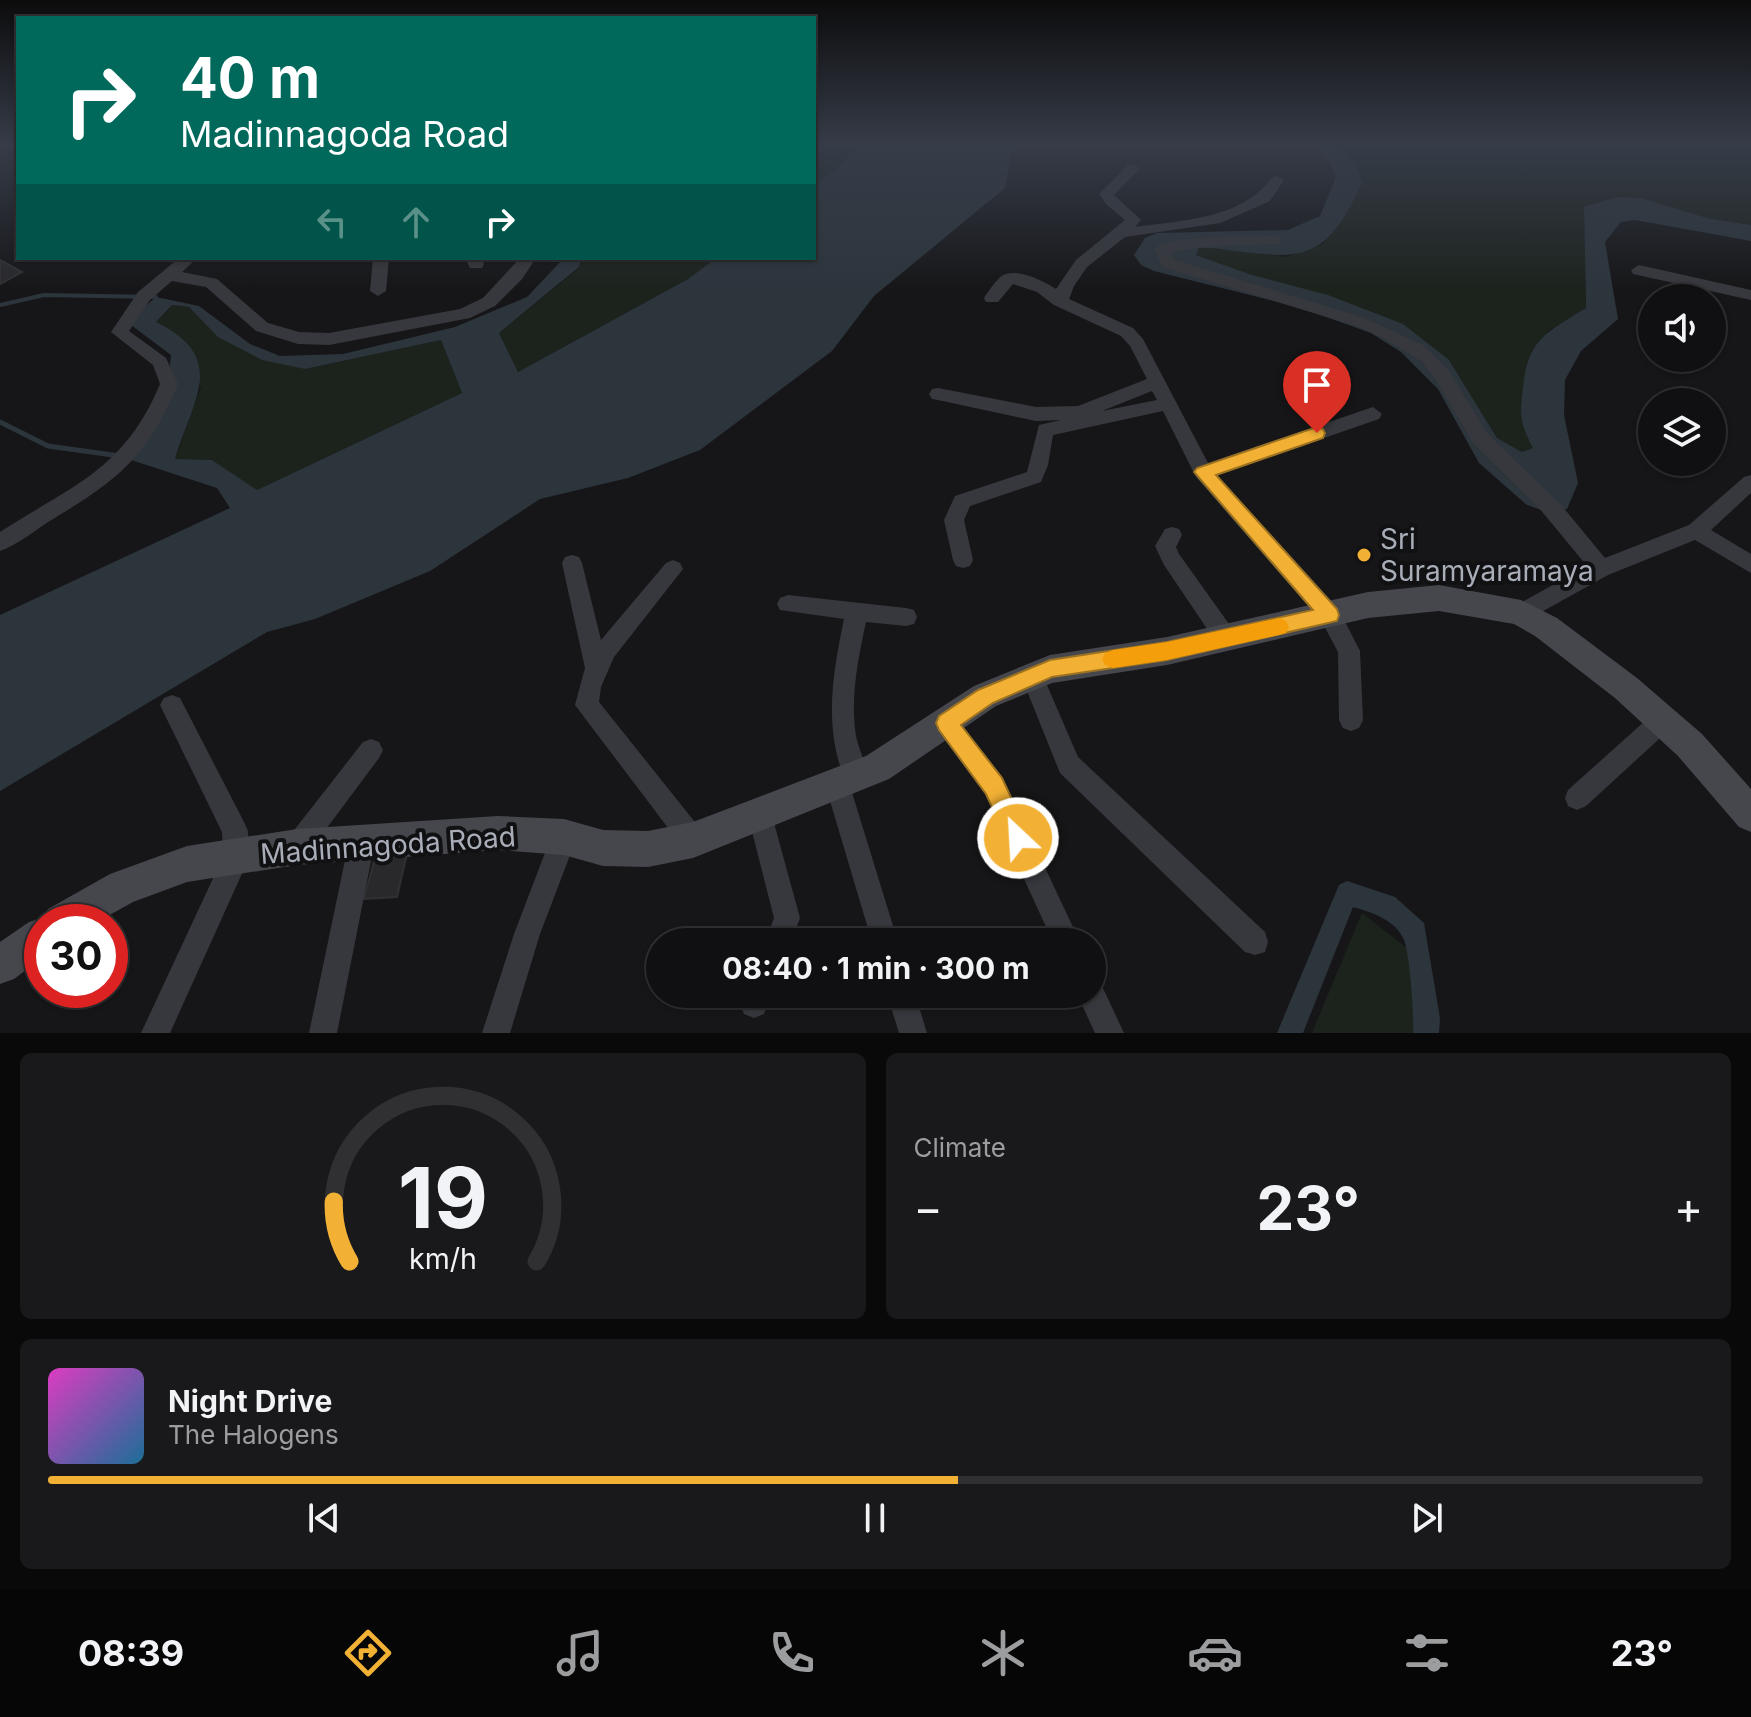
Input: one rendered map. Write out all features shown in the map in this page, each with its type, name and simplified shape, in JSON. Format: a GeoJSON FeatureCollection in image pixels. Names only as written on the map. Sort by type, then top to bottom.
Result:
{"type":"FeatureCollection","features":[{"type":"Feature","properties":{"kind":"street"},"geometry":{"type":"LineString","coordinates":[[1060,301],[1074,268],[1123,233],[1133,220],[1106,194]]}},
{"type":"Feature","properties":{"kind":"street"},"geometry":{"type":"LineString","coordinates":[[1123,233],[1215,220],[1268,194]]}},
{"type":"Feature","properties":{"kind":"street"},"geometry":{"type":"LineString","coordinates":[[1276,241],[1204,242],[1162,249],[1169,263],[1201,276],[1374,327],[1420,351],[1444,377],[1473,428],[1497,458],[1539,494],[1601,569]]}},
{"type":"Feature","properties":{"kind":"street"},"geometry":{"type":"LineString","coordinates":[[0,543],[27,524],[90,489],[135,449],[161,407],[169,384],[160,362],[119,332],[144,296],[187,260]]}},
{"type":"Feature","properties":{"kind":"street"},"geometry":{"type":"LineString","coordinates":[[378,291],[381,260]]}},
{"type":"Feature","properties":{"kind":"street"},"geometry":{"type":"LineString","coordinates":[[170,275],[211,283],[262,327],[298,338],[329,339],[464,314],[489,302],[527,260]]}},
{"type":"Feature","properties":{"kind":"street"},"geometry":{"type":"LineString","coordinates":[[1639,270],[1751,295]]}},
{"type":"Feature","properties":{"kind":"street"},"geometry":{"type":"LineString","coordinates":[[992,298],[1009,278],[1022,280],[1052,292],[1060,301],[1127,332],[1137,343],[1203,472],[1330,615],[1349,651],[1351,720]]}},
{"type":"Feature","properties":{"kind":"street"},"geometry":{"type":"LineString","coordinates":[[938,394],[1036,414],[1080,413],[1157,382]]}},
{"type":"Feature","properties":{"kind":"street"},"geometry":{"type":"LineString","coordinates":[[963,560],[954,520],[962,501],[1034,477],[1039,469],[1040,441],[1046,430],[1167,404]]}},
{"type":"Feature","properties":{"kind":"street"},"geometry":{"type":"LineString","coordinates":[[1203,472],[1373,414]]}},
{"type":"Feature","properties":{"kind":"street"},"geometry":{"type":"LineString","coordinates":[[1521,613],[1601,569],[1696,531],[1751,482]]}},
{"type":"Feature","properties":{"kind":"street"},"geometry":{"type":"LineString","coordinates":[[1696,531],[1751,564]]}},
{"type":"Feature","properties":{"kind":"street"},"geometry":{"type":"LineString","coordinates":[[1172,535],[1165,546],[1171,559],[1226,638]]}},
{"type":"Feature","properties":{"kind":"street"},"geometry":{"type":"LineString","coordinates":[[572,563],[596,668]]}},
{"type":"Feature","properties":{"kind":"street"},"geometry":{"type":"LineString","coordinates":[[673,569],[603,654],[587,688],[587,705],[693,840]]}},
{"type":"Feature","properties":{"kind":"street","name":"Madinnagoda Road"},"geometry":{"type":"LineString","coordinates":[[93,904],[123,887],[187,864],[297,847],[498,833],[564,837],[603,848],[648,849],[693,840],[893,760],[985,696],[1050,669],[1167,651],[1368,605],[1439,598],[1521,613],[1569,642],[1690,745],[1751,815]]}},
{"type":"Feature","properties":{"kind":"street"},"geometry":{"type":"LineString","coordinates":[[788,604],[906,617]]}},
{"type":"Feature","properties":{"kind":"street"},"geometry":{"type":"LineString","coordinates":[[857,611],[842,683],[847,780],[882,928]]}},
{"type":"Feature","properties":{"kind":"street"},"geometry":{"type":"LineString","coordinates":[[1032,676],[1069,765],[1255,942]]}},
{"type":"Feature","properties":{"kind":"street"},"geometry":{"type":"LineString","coordinates":[[155,1033],[236,858],[235,831],[172,705]]}},
{"type":"Feature","properties":{"kind":"street"},"geometry":{"type":"LineString","coordinates":[[1577,798],[1663,720]]}},
{"type":"Feature","properties":{"kind":"street"},"geometry":{"type":"LineString","coordinates":[[946,723],[994,786],[1060,928]]}},
{"type":"Feature","properties":{"kind":"street"},"geometry":{"type":"LineString","coordinates":[[297,847],[371,750]]}},
{"type":"Feature","properties":{"kind":"street"},"geometry":{"type":"LineString","coordinates":[[759,812],[787,918],[783,928]]}},
{"type":"Feature","properties":{"kind":"street"},"geometry":{"type":"LineString","coordinates":[[496,1033],[527,934],[564,837]]}},
{"type":"Feature","properties":{"kind":"street"},"geometry":{"type":"LineString","coordinates":[[323,1033],[362,841]]}},
{"type":"Feature","properties":{"kind":"street"},"geometry":{"type":"LineString","coordinates":[[0,965],[24,948]]}},
{"type":"Feature","properties":{"kind":"street"},"geometry":{"type":"LineString","coordinates":[[905,1008],[913,1033]]}},
{"type":"Feature","properties":{"kind":"street"},"geometry":{"type":"LineString","coordinates":[[1098,1008],[1110,1033]]}},
{"type":"Feature","properties":{"kind":"shaded area"},"geometry":{"type":"Polygon","coordinates":[[[816,194],[997,194],[874,296],[832,351],[700,450],[628,478],[540,499],[430,571],[315,619],[267,632],[0,791],[0,615],[230,508],[217,488],[125,458],[168,387],[171,355],[127,322],[156,297],[199,306],[250,344],[280,356],[343,354],[455,327],[527,297],[562,260],[581,260],[579,267],[499,333],[518,372],[688,279],[713,260],[816,260],[816,194]],[[172,305],[156,322],[179,336],[193,350],[199,366],[200,382],[196,400],[175,459],[212,460],[257,490],[462,393],[441,340],[305,369],[262,360],[218,337],[189,307],[172,305]]]}},
{"type":"Feature","properties":{"kind":"shaded area"},"geometry":{"type":"Polygon","coordinates":[[[1329,194],[1356,194],[1334,231],[1320,244],[1304,252],[1286,255],[1199,248],[1196,255],[1252,275],[1328,295],[1403,324],[1449,360],[1497,438],[1522,452],[1533,448],[1521,413],[1529,358],[1542,338],[1586,308],[1584,207],[1617,197],[1640,198],[1707,218],[1751,225],[1751,241],[1635,220],[1621,222],[1605,242],[1618,319],[1581,351],[1565,380],[1564,415],[1578,483],[1567,509],[1550,513],[1527,505],[1479,463],[1438,389],[1401,352],[1371,333],[1298,307],[1154,271],[1141,265],[1134,255],[1145,238],[1157,233],[1288,230],[1320,216],[1329,194]]]}},
{"type":"Feature","properties":{"kind":"shaded area"},"geometry":{"type":"Polygon","coordinates":[[[1343,194],[1751,194],[1751,225],[1584,207],[1586,308],[1547,332],[1533,448],[1522,452],[1497,438],[1449,360],[1196,255],[1199,248],[1211,248],[1286,257],[1323,244],[1343,194]]]}},
{"type":"Feature","properties":{"kind":"shaded area"},"geometry":{"type":"Polygon","coordinates":[[[581,260],[713,260],[688,279],[518,372],[499,333],[579,268],[581,260]]]}},
{"type":"Feature","properties":{"kind":"shaded area"},"geometry":{"type":"Polygon","coordinates":[[[172,305],[189,307],[219,337],[305,369],[441,340],[462,393],[257,490],[212,460],[175,459],[201,387],[156,322],[172,305]]]}},
{"type":"Feature","properties":{"kind":"shaded area"},"geometry":{"type":"Polygon","coordinates":[[[1362,913],[1417,956],[1413,1033],[1312,1033],[1362,913]]]}},
{"type":"Feature","properties":{"kind":"building"},"geometry":{"type":"Polygon","coordinates":[[[0,260],[22,272],[0,284],[0,260]]]}},
{"type":"Feature","properties":{"kind":"building"},"geometry":{"type":"Polygon","coordinates":[[[408,849],[397,897],[364,899],[377,850],[408,849]]]}},
{"type":"Feature","properties":{"kind":"waterway"},"geometry":{"type":"LineString","coordinates":[[0,305],[44,295],[156,297]]}},
{"type":"Feature","properties":{"kind":"waterway"},"geometry":{"type":"LineString","coordinates":[[0,422],[48,446],[120,456]]}},
{"type":"Feature","properties":{"kind":"waterway"},"geometry":{"type":"LineString","coordinates":[[1290,1033],[1347,893],[1387,905],[1415,932],[1427,1018],[1426,1033]]}},
{"type":"Feature","properties":{"kind":"slow traffic"},"geometry":{"type":"LineString","coordinates":[[1113,659],[1279,627]]}},
{"type":"Feature","properties":{"kind":"place","name":"Sri Suramyaramaya"},"geometry":{"type":"Point","coordinates":[1364,555]}},
{"type":"Feature","properties":{"kind":"route"},"geometry":{"type":"LineString","coordinates":[[1018,838],[994,786],[946,723],[985,696],[1050,669],[1167,651],[1330,615],[1203,472],[1317,433]]}}]}
